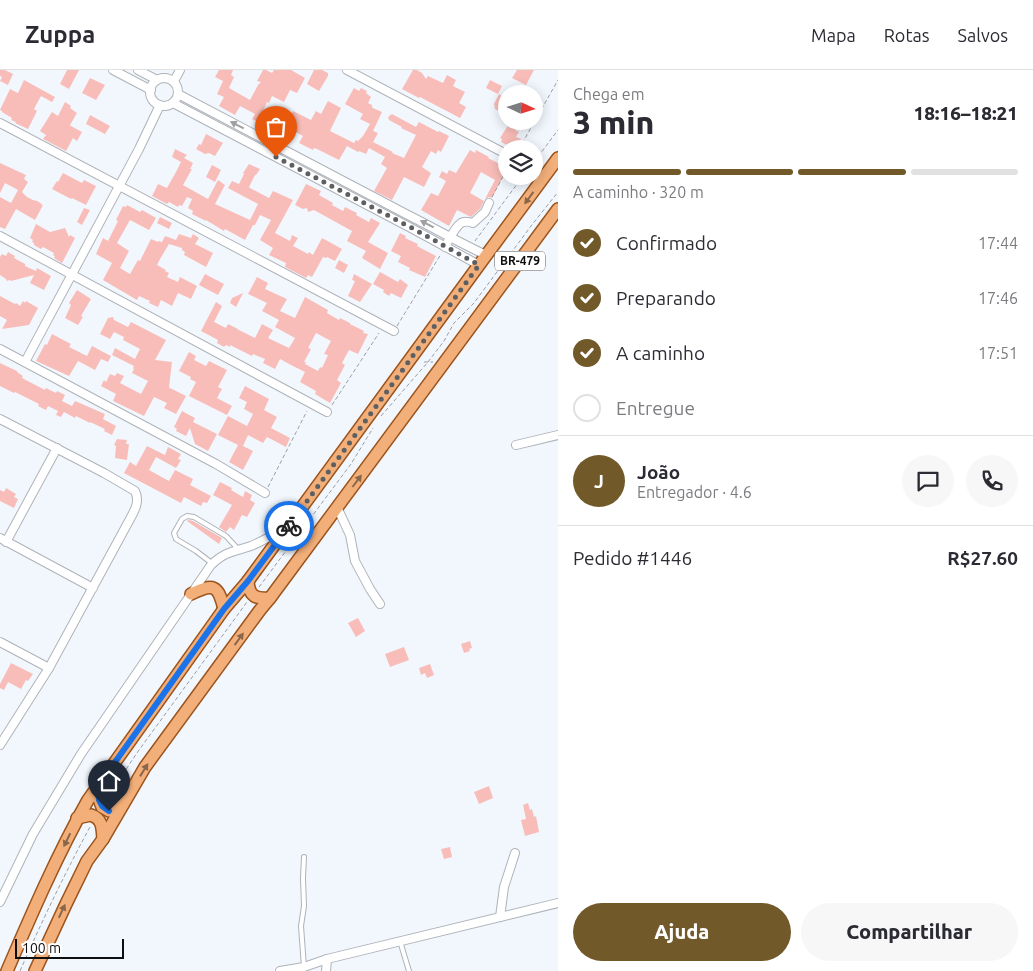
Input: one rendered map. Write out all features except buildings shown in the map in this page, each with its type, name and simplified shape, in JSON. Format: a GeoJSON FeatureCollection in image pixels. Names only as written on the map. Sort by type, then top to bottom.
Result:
{"type":"FeatureCollection","features":[{"type":"Feature","properties":{"kind":"main road"},"geometry":{"type":"LineString","coordinates":[[7,971],[36,904],[77,818],[88,800],[224,609],[292,523],[558,158]]}},
{"type":"Feature","properties":{"kind":"main road","name":"BR-479"},"geometry":{"type":"LineString","coordinates":[[34,971],[87,861],[145,767],[558,209]]}},
{"type":"Feature","properties":{"kind":"main road"},"geometry":{"type":"LineString","coordinates":[[248,581],[249,590],[252,595],[258,598],[270,598]]}},
{"type":"Feature","properties":{"kind":"main road"},"geometry":{"type":"LineString","coordinates":[[191,594],[208,587],[214,588],[219,592],[224,609]]}},
{"type":"Feature","properties":{"kind":"main road"},"geometry":{"type":"LineString","coordinates":[[98,786],[99,820],[102,825],[102,839]]}},
{"type":"Feature","properties":{"kind":"main road"},"geometry":{"type":"LineString","coordinates":[[77,818],[109,811],[123,804]]}},
{"type":"Feature","properties":{"kind":"street"},"geometry":{"type":"LineString","coordinates":[[113,70],[151,90]]}},
{"type":"Feature","properties":{"kind":"street"},"geometry":{"type":"LineString","coordinates":[[138,70],[157,80]]}},
{"type":"Feature","properties":{"kind":"street"},"geometry":{"type":"LineString","coordinates":[[174,81],[180,70]]}},
{"type":"Feature","properties":{"kind":"street"},"geometry":{"type":"LineString","coordinates":[[348,70],[498,150]]}},
{"type":"Feature","properties":{"kind":"street"},"geometry":{"type":"LineString","coordinates":[[168,78],[174,81],[178,87],[178,94],[173,103],[160,105],[154,100],[151,90],[157,80],[168,78]]}},
{"type":"Feature","properties":{"kind":"street"},"geometry":{"type":"LineString","coordinates":[[178,94],[486,255]]}},
{"type":"Feature","properties":{"kind":"street"},"geometry":{"type":"LineString","coordinates":[[173,103],[479,265]]}},
{"type":"Feature","properties":{"kind":"street"},"geometry":{"type":"LineString","coordinates":[[25,362],[139,149],[160,105]]}},
{"type":"Feature","properties":{"kind":"street"},"geometry":{"type":"LineString","coordinates":[[0,123],[394,331]]}},
{"type":"Feature","properties":{"kind":"street"},"geometry":{"type":"LineString","coordinates":[[311,175],[315,166]]}},
{"type":"Feature","properties":{"kind":"street"},"geometry":{"type":"LineString","coordinates":[[445,247],[461,223],[474,222],[480,218],[488,203]]}},
{"type":"Feature","properties":{"kind":"street"},"geometry":{"type":"LineString","coordinates":[[0,236],[327,412]]}},
{"type":"Feature","properties":{"kind":"street"},"geometry":{"type":"LineString","coordinates":[[463,257],[470,248]]}},
{"type":"Feature","properties":{"kind":"street"},"geometry":{"type":"LineString","coordinates":[[0,349],[265,492]]}},
{"type":"Feature","properties":{"kind":"street"},"geometry":{"type":"LineString","coordinates":[[0,419],[135,491],[138,502],[49,668],[0,745]]}},
{"type":"Feature","properties":{"kind":"street"},"geometry":{"type":"LineString","coordinates":[[516,445],[558,435]]}},
{"type":"Feature","properties":{"kind":"street"},"geometry":{"type":"LineString","coordinates":[[57,448],[3,540],[93,588]]}},
{"type":"Feature","properties":{"kind":"street"},"geometry":{"type":"LineString","coordinates":[[337,507],[350,536],[358,566],[380,604]]}},
{"type":"Feature","properties":{"kind":"street"},"geometry":{"type":"LineString","coordinates":[[0,902],[33,834],[81,754],[213,564],[221,556],[252,545],[292,523]]}},
{"type":"Feature","properties":{"kind":"street"},"geometry":{"type":"LineString","coordinates":[[0,642],[49,668]]}},
{"type":"Feature","properties":{"kind":"street"},"geometry":{"type":"LineString","coordinates":[[500,917],[504,887],[515,853]]}},
{"type":"Feature","properties":{"kind":"street"},"geometry":{"type":"LineString","coordinates":[[280,971],[304,967],[327,959],[558,903]]}},
{"type":"Feature","properties":{"kind":"street"},"geometry":{"type":"LineString","coordinates":[[326,971],[327,959]]}},
{"type":"Feature","properties":{"kind":"lane"},"geometry":{"type":"LineString","coordinates":[[213,564],[196,550],[176,539],[174,533],[182,519],[187,516],[194,517],[226,536],[238,549]]}},
{"type":"Feature","properties":{"kind":"lane"},"geometry":{"type":"LineString","coordinates":[[304,857],[302,926],[304,967]]}},
{"type":"Feature","properties":{"kind":"lane"},"geometry":{"type":"LineString","coordinates":[[400,941],[409,971]]}},
{"type":"Feature","properties":{"kind":"path"},"geometry":{"type":"LineString","coordinates":[[524,140],[558,80]]}},
{"type":"Feature","properties":{"kind":"path"},"geometry":{"type":"LineString","coordinates":[[543,150],[558,130]]}},
{"type":"Feature","properties":{"kind":"path"},"geometry":{"type":"LineString","coordinates":[[488,203],[498,185]]}},
{"type":"Feature","properties":{"kind":"path"},"geometry":{"type":"LineString","coordinates":[[470,248],[516,185]]}},
{"type":"Feature","properties":{"kind":"path"},"geometry":{"type":"LineString","coordinates":[[20,971],[67,870],[108,795],[252,595],[351,464],[376,422],[428,362],[444,341],[454,323],[474,303],[558,192]]}},
{"type":"Feature","properties":{"kind":"path"},"geometry":{"type":"LineString","coordinates":[[394,331],[445,247]]}},
{"type":"Feature","properties":{"kind":"path"},"geometry":{"type":"LineString","coordinates":[[327,412],[384,326]]}},
{"type":"Feature","properties":{"kind":"path"},"geometry":{"type":"LineString","coordinates":[[265,492],[311,403]]}},
{"type":"Feature","properties":{"kind":"way so far"},"geometry":{"type":"LineString","coordinates":[[276,157],[479,265],[289,526]]}},
{"type":"Feature","properties":{"kind":"route"},"geometry":{"type":"LineString","coordinates":[[109,811],[102,806],[99,800],[98,786],[224,609],[248,581],[289,526]]}}]}
